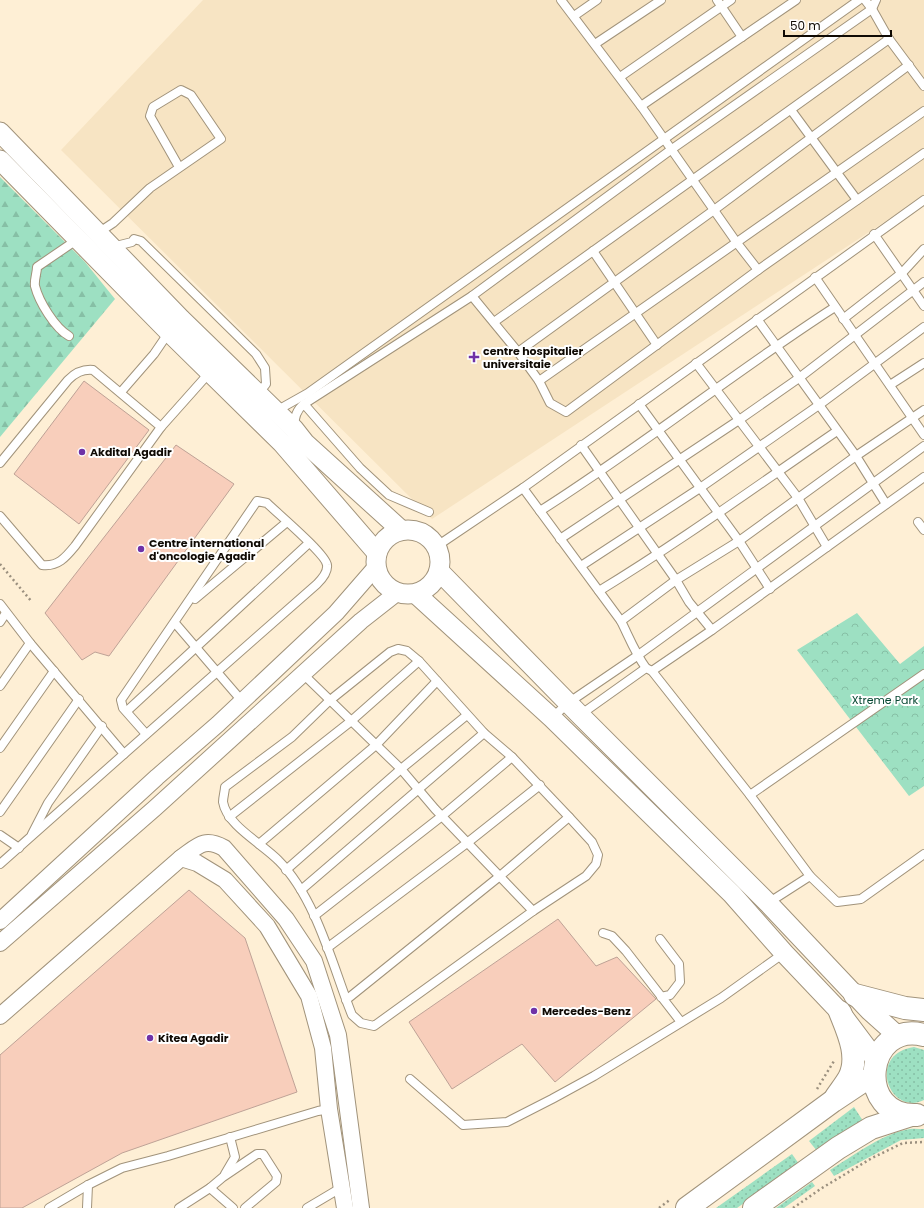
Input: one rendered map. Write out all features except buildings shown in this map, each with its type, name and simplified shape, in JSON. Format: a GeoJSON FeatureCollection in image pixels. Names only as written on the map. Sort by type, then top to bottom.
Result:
{"type":"FeatureCollection","features":[{"type":"Feature","properties":{"kind":"highway"},"geometry":{"type":"LineString","coordinates":[[855,995],[905,1008],[924,1010]]}},
{"type":"Feature","properties":{"kind":"highway"},"geometry":{"type":"LineString","coordinates":[[682,1202],[849,1078],[853,1066],[853,1049],[840,1012]]}},
{"type":"Feature","properties":{"kind":"highway"},"geometry":{"type":"LineString","coordinates":[[825,1095],[860,1084],[875,1069],[885,1046],[917,1034]]}},
{"type":"Feature","properties":{"kind":"highway"},"geometry":{"type":"LineString","coordinates":[[875,1069],[876,1089],[881,1099],[895,1110],[918,1115]]}},
{"type":"Feature","properties":{"kind":"highway"},"geometry":{"type":"LineString","coordinates":[[754,1208],[838,1148],[871,1128],[918,1115]]}},
{"type":"Feature","properties":{"kind":"street"},"geometry":{"type":"LineString","coordinates":[[0,132],[111,247],[210,371],[282,443],[377,560],[380,578],[385,584],[407,593],[552,718],[732,894],[784,953],[840,1012],[875,1069]]}},
{"type":"Feature","properties":{"kind":"street"},"geometry":{"type":"LineString","coordinates":[[0,160],[79,239],[175,326],[258,394],[294,429],[305,443],[401,530]]}},
{"type":"Feature","properties":{"kind":"street"},"geometry":{"type":"LineString","coordinates":[[0,921],[242,701],[336,612],[377,560],[386,538],[401,530],[412,529],[422,532],[432,539],[437,546],[441,563],[439,571],[431,585],[407,593],[375,608],[155,808],[0,943]]}},
{"type":"Feature","properties":{"kind":"street"},"geometry":{"type":"LineString","coordinates":[[439,571],[574,709],[768,903],[870,1012],[917,1034]]}},
{"type":"Feature","properties":{"kind":"street"},"geometry":{"type":"LineString","coordinates":[[0,1016],[181,858],[202,843],[214,842],[224,848],[286,919],[314,961],[338,1035],[361,1208]]}},
{"type":"Feature","properties":{"kind":"street"},"geometry":{"type":"LineString","coordinates":[[181,858],[197,863],[225,880],[267,926],[309,996],[323,1048],[329,1109],[345,1208]]}},
{"type":"Feature","properties":{"kind":"lane"},"geometry":{"type":"LineString","coordinates":[[562,0],[620,77],[737,243],[758,270]]}},
{"type":"Feature","properties":{"kind":"lane"},"geometry":{"type":"LineString","coordinates":[[574,16],[597,0]]}},
{"type":"Feature","properties":{"kind":"lane"},"geometry":{"type":"LineString","coordinates":[[595,44],[661,0]]}},
{"type":"Feature","properties":{"kind":"lane"},"geometry":{"type":"LineString","coordinates":[[620,77],[720,3],[731,0]]}},
{"type":"Feature","properties":{"kind":"lane"},"geometry":{"type":"LineString","coordinates":[[641,106],[796,0]]}},
{"type":"Feature","properties":{"kind":"lane"},"geometry":{"type":"LineString","coordinates":[[276,412],[308,393],[859,0]]}},
{"type":"Feature","properties":{"kind":"lane"},"geometry":{"type":"LineString","coordinates":[[865,0],[872,9],[889,39],[924,86]]}},
{"type":"Feature","properties":{"kind":"lane"},"geometry":{"type":"LineString","coordinates":[[294,429],[294,418],[304,404],[472,296],[672,149],[872,9],[876,0]]}},
{"type":"Feature","properties":{"kind":"lane"},"geometry":{"type":"LineString","coordinates":[[720,3],[742,37]]}},
{"type":"Feature","properties":{"kind":"lane"},"geometry":{"type":"LineString","coordinates":[[494,322],[889,39]]}},
{"type":"Feature","properties":{"kind":"lane"},"geometry":{"type":"LineString","coordinates":[[518,352],[714,210],[908,65]]}},
{"type":"Feature","properties":{"kind":"lane"},"geometry":{"type":"LineString","coordinates":[[98,233],[113,223],[150,188],[221,139],[191,95],[181,90],[153,107],[150,116],[179,167]]}},
{"type":"Feature","properties":{"kind":"lane"},"geometry":{"type":"LineString","coordinates":[[791,110],[838,171],[857,200]]}},
{"type":"Feature","properties":{"kind":"lane"},"geometry":{"type":"LineString","coordinates":[[539,381],[924,110]]}},
{"type":"Feature","properties":{"kind":"lane"},"geometry":{"type":"LineString","coordinates":[[472,296],[518,352],[539,381],[550,403],[566,412],[758,270],[924,153]]}},
{"type":"Feature","properties":{"kind":"lane"},"geometry":{"type":"LineString","coordinates":[[437,546],[523,488],[874,234],[924,200]]}},
{"type":"Feature","properties":{"kind":"lane"},"geometry":{"type":"LineString","coordinates":[[874,234],[902,273],[912,291],[924,306]]}},
{"type":"Feature","properties":{"kind":"lane"},"geometry":{"type":"LineString","coordinates":[[69,336],[62,333],[48,313],[35,285],[37,267],[79,239]]}},
{"type":"Feature","properties":{"kind":"lane"},"geometry":{"type":"LineString","coordinates":[[111,247],[132,242],[134,239],[141,241],[256,354],[265,368],[266,384],[258,394]]}},
{"type":"Feature","properties":{"kind":"lane"},"geometry":{"type":"LineString","coordinates":[[843,319],[902,273],[924,249]]}},
{"type":"Feature","properties":{"kind":"lane"},"geometry":{"type":"LineString","coordinates":[[594,251],[657,344]]}},
{"type":"Feature","properties":{"kind":"lane"},"geometry":{"type":"LineString","coordinates":[[815,277],[854,336],[876,363],[924,435]]}},
{"type":"Feature","properties":{"kind":"lane"},"geometry":{"type":"LineString","coordinates":[[560,539],[739,420],[799,378],[924,282]]}},
{"type":"Feature","properties":{"kind":"lane"},"geometry":{"type":"LineString","coordinates":[[540,511],[600,472],[717,390],[776,345],[835,307]]}},
{"type":"Feature","properties":{"kind":"lane"},"geometry":{"type":"LineString","coordinates":[[757,319],[856,456],[886,504]]}},
{"type":"Feature","properties":{"kind":"lane"},"geometry":{"type":"LineString","coordinates":[[120,392],[154,354],[175,326]]}},
{"type":"Feature","properties":{"kind":"lane"},"geometry":{"type":"LineString","coordinates":[[581,566],[700,488],[758,445],[819,405],[924,328]]}},
{"type":"Feature","properties":{"kind":"lane"},"geometry":{"type":"LineString","coordinates":[[696,363],[798,498],[807,516],[815,526],[827,547]]}},
{"type":"Feature","properties":{"kind":"lane"},"geometry":{"type":"LineString","coordinates":[[890,385],[924,363]]}},
{"type":"Feature","properties":{"kind":"lane"},"geometry":{"type":"LineString","coordinates":[[342,368],[348,376]]}},
{"type":"Feature","properties":{"kind":"lane"},"geometry":{"type":"LineString","coordinates":[[0,463],[74,374],[81,370],[93,370],[161,427]]}},
{"type":"Feature","properties":{"kind":"lane"},"geometry":{"type":"LineString","coordinates":[[0,516],[42,565],[50,566],[58,563],[75,546],[161,427],[210,371]]}},
{"type":"Feature","properties":{"kind":"lane"},"geometry":{"type":"LineString","coordinates":[[304,404],[360,468],[389,495],[428,512]]}},
{"type":"Feature","properties":{"kind":"lane"},"geometry":{"type":"LineString","coordinates":[[639,404],[739,541],[770,589]]}},
{"type":"Feature","properties":{"kind":"lane"},"geometry":{"type":"LineString","coordinates":[[621,621],[676,580],[739,541],[856,456],[924,410]]}},
{"type":"Feature","properties":{"kind":"lane"},"geometry":{"type":"LineString","coordinates":[[599,592],[719,514],[837,431]]}},
{"type":"Feature","properties":{"kind":"lane"},"geometry":{"type":"LineString","coordinates":[[581,445],[697,612],[712,630]]}},
{"type":"Feature","properties":{"kind":"lane"},"geometry":{"type":"LineString","coordinates":[[574,709],[637,656],[924,446]]}},
{"type":"Feature","properties":{"kind":"lane"},"geometry":{"type":"LineString","coordinates":[[552,718],[574,709],[649,669],[712,630],[924,477]]}},
{"type":"Feature","properties":{"kind":"lane"},"geometry":{"type":"LineString","coordinates":[[523,488],[621,621],[632,642],[637,656],[750,795],[810,876],[837,902],[861,899],[924,854]]}},
{"type":"Feature","properties":{"kind":"lane"},"geometry":{"type":"LineString","coordinates":[[0,864],[322,579],[327,565],[309,543],[267,503],[257,501],[122,700],[121,704],[146,734]]}},
{"type":"Feature","properties":{"kind":"lane"},"geometry":{"type":"LineString","coordinates":[[187,605],[287,522]]}},
{"type":"Feature","properties":{"kind":"lane"},"geometry":{"type":"LineString","coordinates":[[918,522],[924,530]]}},
{"type":"Feature","properties":{"kind":"lane"},"geometry":{"type":"LineString","coordinates":[[126,711],[197,648],[309,543]]}},
{"type":"Feature","properties":{"kind":"lane"},"geometry":{"type":"LineString","coordinates":[[0,604],[6,614],[102,726],[124,754]]}},
{"type":"Feature","properties":{"kind":"lane"},"geometry":{"type":"LineString","coordinates":[[0,622],[6,614]]}},
{"type":"Feature","properties":{"kind":"lane"},"geometry":{"type":"LineString","coordinates":[[175,623],[242,701]]}},
{"type":"Feature","properties":{"kind":"lane"},"geometry":{"type":"LineString","coordinates":[[0,686],[30,643]]}},
{"type":"Feature","properties":{"kind":"lane"},"geometry":{"type":"LineString","coordinates":[[398,649],[408,651],[419,661],[484,733],[512,757],[540,785],[592,842],[598,855],[596,864],[586,876],[533,911],[374,1026],[361,1023],[352,1015],[314,916],[301,890],[280,861],[229,817],[223,801],[225,787],[292,737],[329,701],[390,652],[398,649]]}},
{"type":"Feature","properties":{"kind":"lane"},"geometry":{"type":"LineString","coordinates":[[229,817],[350,722],[419,661]]}},
{"type":"Feature","properties":{"kind":"lane"},"geometry":{"type":"LineString","coordinates":[[0,748],[54,671]]}},
{"type":"Feature","properties":{"kind":"lane"},"geometry":{"type":"LineString","coordinates":[[302,674],[350,722],[401,769],[418,790],[467,843],[533,911]]}},
{"type":"Feature","properties":{"kind":"lane"},"geometry":{"type":"LineString","coordinates":[[750,795],[924,674]]}},
{"type":"Feature","properties":{"kind":"lane"},"geometry":{"type":"LineString","coordinates":[[259,844],[376,745],[437,681]]}},
{"type":"Feature","properties":{"kind":"lane"},"geometry":{"type":"LineString","coordinates":[[0,812],[78,699]]}},
{"type":"Feature","properties":{"kind":"lane"},"geometry":{"type":"LineString","coordinates":[[286,870],[401,769],[467,715]]}},
{"type":"Feature","properties":{"kind":"lane"},"geometry":{"type":"LineString","coordinates":[[30,838],[48,803],[102,726]]}},
{"type":"Feature","properties":{"kind":"lane"},"geometry":{"type":"LineString","coordinates":[[301,890],[484,733]]}},
{"type":"Feature","properties":{"kind":"lane"},"geometry":{"type":"LineString","coordinates":[[314,916],[442,816],[512,757]]}},
{"type":"Feature","properties":{"kind":"lane"},"geometry":{"type":"LineString","coordinates":[[327,948],[467,843],[540,785]]}},
{"type":"Feature","properties":{"kind":"lane"},"geometry":{"type":"LineString","coordinates":[[346,1000],[500,876],[569,817]]}},
{"type":"Feature","properties":{"kind":"lane"},"geometry":{"type":"LineString","coordinates":[[0,835],[19,848]]}},
{"type":"Feature","properties":{"kind":"lane"},"geometry":{"type":"LineString","coordinates":[[768,903],[810,876]]}},
{"type":"Feature","properties":{"kind":"lane"},"geometry":{"type":"LineString","coordinates":[[603,933],[612,936],[626,951],[680,1022]]}},
{"type":"Feature","properties":{"kind":"lane"},"geometry":{"type":"LineString","coordinates":[[660,939],[679,964],[680,982],[670,995],[661,997]]}},
{"type":"Feature","properties":{"kind":"lane"},"geometry":{"type":"LineString","coordinates":[[410,1079],[463,1125],[507,1122],[594,1076],[721,998],[784,953]]}},
{"type":"Feature","properties":{"kind":"lane"},"geometry":{"type":"LineString","coordinates":[[49,1208],[88,1185],[122,1168],[329,1109]]}},
{"type":"Feature","properties":{"kind":"lane"},"geometry":{"type":"LineString","coordinates":[[223,1177],[235,1157],[230,1137]]}},
{"type":"Feature","properties":{"kind":"lane"},"geometry":{"type":"LineString","coordinates":[[179,1208],[210,1188],[223,1177],[257,1154],[263,1154],[277,1176],[276,1182],[245,1208]]}},
{"type":"Feature","properties":{"kind":"lane"},"geometry":{"type":"LineString","coordinates":[[307,1208],[342,1186],[357,1183]]}},
{"type":"Feature","properties":{"kind":"lane"},"geometry":{"type":"LineString","coordinates":[[87,1208],[88,1185]]}},
{"type":"Feature","properties":{"kind":"lane"},"geometry":{"type":"LineString","coordinates":[[210,1188],[233,1208]]}},
{"type":"Feature","properties":{"kind":"path"},"geometry":{"type":"LineString","coordinates":[[0,564],[32,602]]}},
{"type":"Feature","properties":{"kind":"path"},"geometry":{"type":"LineString","coordinates":[[825,1095],[835,1057]]}},
{"type":"Feature","properties":{"kind":"path"},"geometry":{"type":"LineString","coordinates":[[793,1208],[822,1188],[872,1158],[903,1142],[924,1142]]}},
{"type":"Feature","properties":{"kind":"path"},"geometry":{"type":"LineString","coordinates":[[658,1208],[682,1202]]}},
{"type":"Feature","properties":{"kind":"shaded area","name":"centre hospitalier universitaie"},"geometry":{"type":"Polygon","coordinates":[[[203,0],[924,0],[924,196],[432,519],[61,150],[203,0]]]}},
{"type":"Feature","properties":{"kind":"green space"},"geometry":{"type":"Polygon","coordinates":[[[0,177],[85,262],[115,299],[0,437],[0,177]]]}},
{"type":"Feature","properties":{"kind":"green space","name":"Xtreme Park"},"geometry":{"type":"Polygon","coordinates":[[[857,613],[900,664],[924,646],[924,786],[909,796],[797,650],[857,613]]]}},
{"type":"Feature","properties":{"kind":"green space"},"geometry":{"type":"Polygon","coordinates":[[[914,1047],[924,1050],[924,1100],[912,1103],[901,1100],[893,1093],[888,1082],[887,1071],[890,1061],[899,1052],[914,1047]]]}},
{"type":"Feature","properties":{"kind":"green space"},"geometry":{"type":"Polygon","coordinates":[[[854,1107],[863,1121],[817,1151],[809,1141],[854,1107]]]}},
{"type":"Feature","properties":{"kind":"green space"},"geometry":{"type":"Polygon","coordinates":[[[907,1129],[924,1129],[924,1138],[901,1140],[834,1176],[830,1170],[866,1147],[895,1133],[907,1129]]]}},
{"type":"Feature","properties":{"kind":"green space"},"geometry":{"type":"Polygon","coordinates":[[[792,1154],[799,1164],[737,1208],[716,1208],[792,1154]]]}},
{"type":"Feature","properties":{"kind":"green space"},"geometry":{"type":"Polygon","coordinates":[[[812,1182],[815,1186],[784,1208],[776,1208],[812,1182]]]}},
{"type":"Feature","properties":{"kind":"place","name":"centre hospitalier universitaie"},"geometry":{"type":"Point","coordinates":[474,357]}},
{"type":"Feature","properties":{"kind":"place","name":"Akdital Agadir"},"geometry":{"type":"Point","coordinates":[82,452]}},
{"type":"Feature","properties":{"kind":"place","name":"Centre international d'oncologie Agadir"},"geometry":{"type":"Point","coordinates":[141,549]}},
{"type":"Feature","properties":{"kind":"place","name":"Mercedes-Benz"},"geometry":{"type":"Point","coordinates":[534,1011]}},
{"type":"Feature","properties":{"kind":"place","name":"Kitea Agadir"},"geometry":{"type":"Point","coordinates":[150,1038]}}]}
